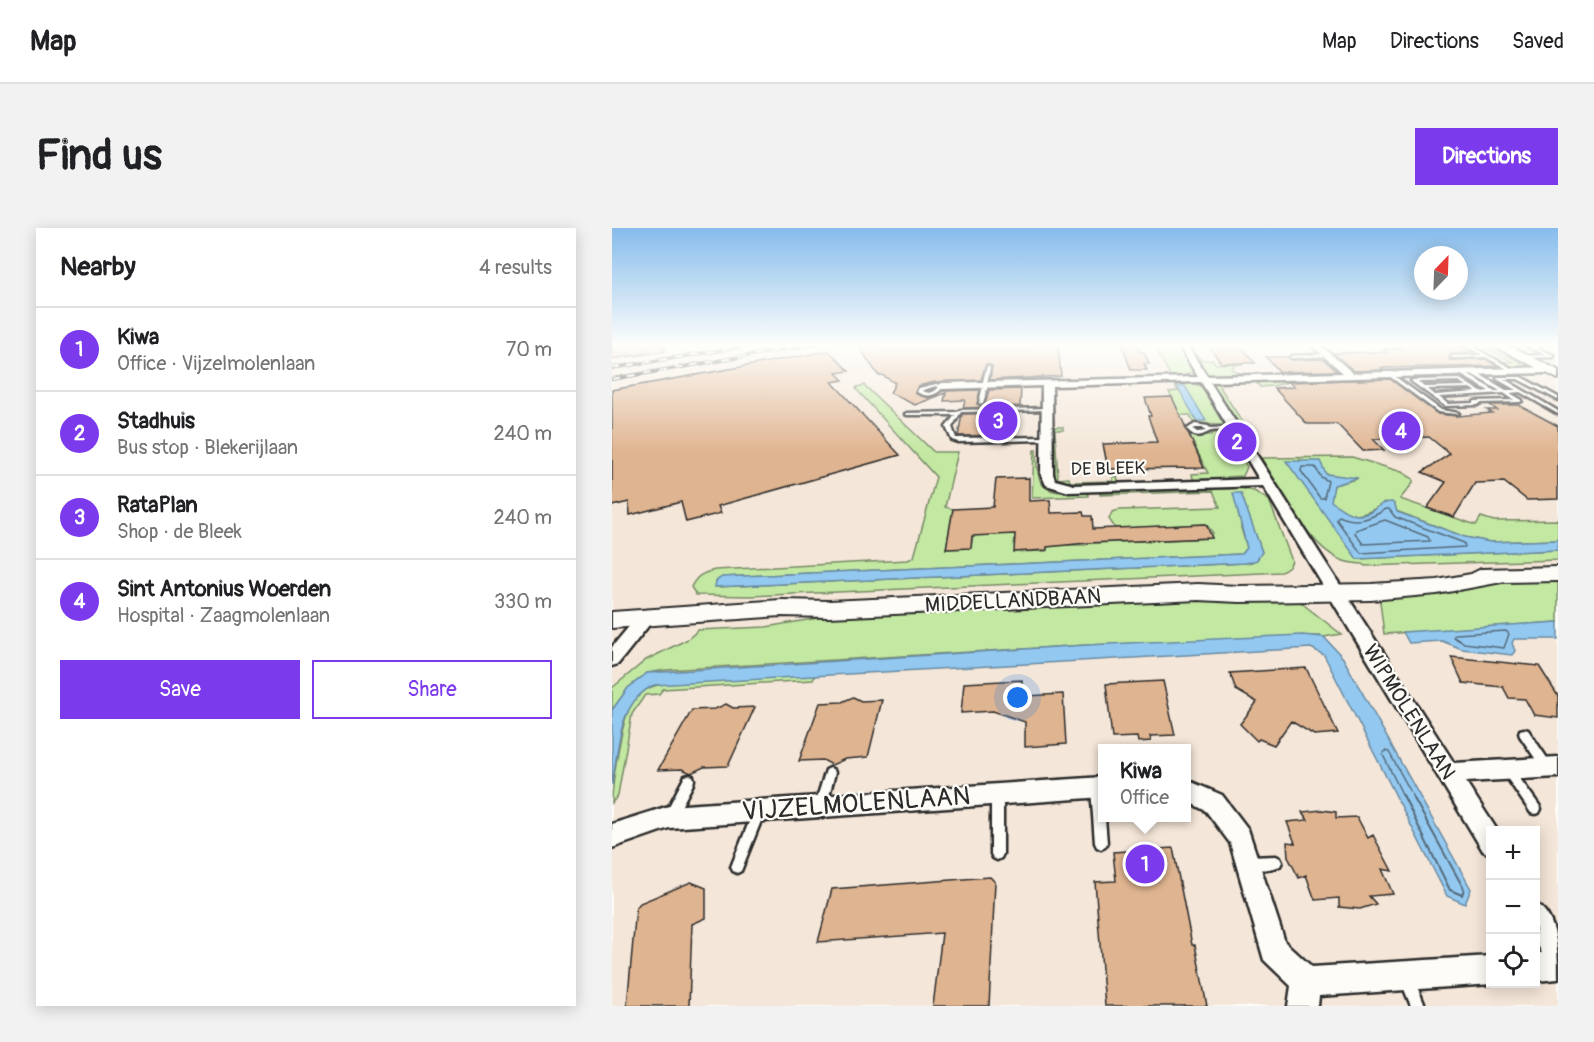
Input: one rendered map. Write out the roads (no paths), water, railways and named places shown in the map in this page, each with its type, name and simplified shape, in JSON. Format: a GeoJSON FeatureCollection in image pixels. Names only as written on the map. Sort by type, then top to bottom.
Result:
{"type":"FeatureCollection","features":[{"type":"Feature","properties":{"kind":"main road","name":"MIDDELLANDBAAN"},"geometry":{"type":"LineString","coordinates":[[626,626],[765,624],[829,609],[1198,592],[1239,594],[1332,586],[1437,587],[1496,577],[1558,574]]}},
{"type":"Feature","properties":{"kind":"street"},"geometry":{"type":"LineString","coordinates":[[938,385],[1192,380]]}},
{"type":"Feature","properties":{"kind":"street","name":"WIPMOLENLAAN"},"geometry":{"type":"LineString","coordinates":[[1204,380],[1486,835]]}},
{"type":"Feature","properties":{"kind":"street","name":"DE BLEEK"},"geometry":{"type":"LineString","coordinates":[[1047,384],[1047,474],[1050,482],[1059,487],[1073,489],[1266,482]]}},
{"type":"Feature","properties":{"kind":"street"},"geometry":{"type":"LineString","coordinates":[[612,659],[626,626]]}},
{"type":"Feature","properties":{"kind":"street"},"geometry":{"type":"LineString","coordinates":[[1447,773],[1553,767]]}},
{"type":"Feature","properties":{"kind":"street","name":"VIJZELMOLENLAAN"},"geometry":{"type":"LineString","coordinates":[[612,836],[669,817],[1098,787]]}},
{"type":"Feature","properties":{"kind":"street"},"geometry":{"type":"LineString","coordinates":[[1191,792],[1214,803],[1240,837],[1274,950],[1305,993],[1326,982],[1486,970]]}},
{"type":"Feature","properties":{"kind":"street"},"geometry":{"type":"LineString","coordinates":[[1540,924],[1558,953]]}},
{"type":"Feature","properties":{"kind":"street"},"geometry":{"type":"LineString","coordinates":[[1540,967],[1558,965]]}},
{"type":"Feature","properties":{"kind":"lane"},"geometry":{"type":"LineString","coordinates":[[981,403],[986,380]]}},
{"type":"Feature","properties":{"kind":"lane"},"geometry":{"type":"LineString","coordinates":[[1399,380],[1440,411],[1457,413]]}},
{"type":"Feature","properties":{"kind":"lane"},"geometry":{"type":"LineString","coordinates":[[1446,380],[1413,381],[1447,405],[1478,404],[1475,402]]}},
{"type":"Feature","properties":{"kind":"lane"},"geometry":{"type":"LineString","coordinates":[[1435,396],[1484,395],[1461,380]]}},
{"type":"Feature","properties":{"kind":"lane"},"geometry":{"type":"LineString","coordinates":[[1474,380],[1493,392]]}},
{"type":"Feature","properties":{"kind":"lane"},"geometry":{"type":"LineString","coordinates":[[1465,396],[1475,402],[1520,401],[1486,380]]}},
{"type":"Feature","properties":{"kind":"lane"},"geometry":{"type":"LineString","coordinates":[[1503,380],[1558,413]]}},
{"type":"Feature","properties":{"kind":"lane"},"geometry":{"type":"LineString","coordinates":[[1523,380],[1558,399]]}},
{"type":"Feature","properties":{"kind":"lane"},"geometry":{"type":"LineString","coordinates":[[1424,388],[1472,387]]}},
{"type":"Feature","properties":{"kind":"lane"},"geometry":{"type":"LineString","coordinates":[[1479,392],[1521,391]]}},
{"type":"Feature","properties":{"kind":"lane"},"geometry":{"type":"LineString","coordinates":[[906,414],[957,413],[966,410],[1048,409]]}},
{"type":"Feature","properties":{"kind":"lane"},"geometry":{"type":"LineString","coordinates":[[957,413],[949,427],[950,433],[956,440],[1047,438]]}},
{"type":"Feature","properties":{"kind":"lane"},"geometry":{"type":"LineString","coordinates":[[1209,429],[1233,429]]}},
{"type":"Feature","properties":{"kind":"lane"},"geometry":{"type":"LineString","coordinates":[[1524,733],[1553,767]]}},
{"type":"Feature","properties":{"kind":"lane"},"geometry":{"type":"LineString","coordinates":[[1507,770],[1535,809]]}},
{"type":"Feature","properties":{"kind":"lane"},"geometry":{"type":"LineString","coordinates":[[820,806],[830,773]]}},
{"type":"Feature","properties":{"kind":"lane"},"geometry":{"type":"LineString","coordinates":[[669,817],[689,780]]}},
{"type":"Feature","properties":{"kind":"lane"},"geometry":{"type":"LineString","coordinates":[[997,794],[997,854]]}},
{"type":"Feature","properties":{"kind":"lane"},"geometry":{"type":"LineString","coordinates":[[737,867],[759,811]]}},
{"type":"Feature","properties":{"kind":"lane"},"geometry":{"type":"LineString","coordinates":[[1101,822],[1101,843]]}},
{"type":"Feature","properties":{"kind":"lane"},"geometry":{"type":"LineString","coordinates":[[1247,863],[1276,862]]}},
{"type":"Feature","properties":{"kind":"lane"},"geometry":{"type":"LineString","coordinates":[[1406,976],[1418,1006]]}},
{"type":"Feature","properties":{"kind":"water"},"geometry":{"type":"Polygon","coordinates":[[[1177,386],[1185,386],[1206,421],[1197,421],[1177,386]]]}},
{"type":"Feature","properties":{"kind":"water"},"geometry":{"type":"Polygon","coordinates":[[[1286,461],[1320,461],[1326,474],[1358,478],[1334,485],[1331,501],[1351,514],[1362,515],[1382,504],[1392,502],[1397,512],[1465,537],[1490,542],[1558,540],[1558,550],[1357,559],[1286,461]]]}},
{"type":"Feature","properties":{"kind":"water"},"geometry":{"type":"Polygon","coordinates":[[[1233,493],[1241,493],[1262,552],[1257,560],[1246,563],[715,587],[716,581],[722,577],[1242,554],[1247,548],[1233,493]]]}},
{"type":"Feature","properties":{"kind":"water"},"geometry":{"type":"Polygon","coordinates":[[[1558,622],[1558,639],[1514,639],[1512,643],[1515,651],[1512,655],[1462,649],[1442,641],[1409,643],[1403,632],[1558,622]]]}},
{"type":"Feature","properties":{"kind":"water"},"geometry":{"type":"Polygon","coordinates":[[[1302,635],[1324,637],[1343,658],[1471,889],[1465,904],[1447,896],[1324,655],[1311,648],[654,685],[642,693],[626,715],[612,785],[612,710],[628,688],[647,673],[1087,645],[1302,635]]]}},
{"type":"Feature","properties":{"kind":"place","name":"RataPlan"},"geometry":{"type":"Point","coordinates":[998,421]}},
{"type":"Feature","properties":{"kind":"place","name":"Sint Antonius Woerden"},"geometry":{"type":"Point","coordinates":[1401,431]}},
{"type":"Feature","properties":{"kind":"place","name":"Stadhuis"},"geometry":{"type":"Point","coordinates":[1237,442]}},
{"type":"Feature","properties":{"kind":"place","name":"Kiwa"},"geometry":{"type":"Point","coordinates":[1145,864]}}]}
